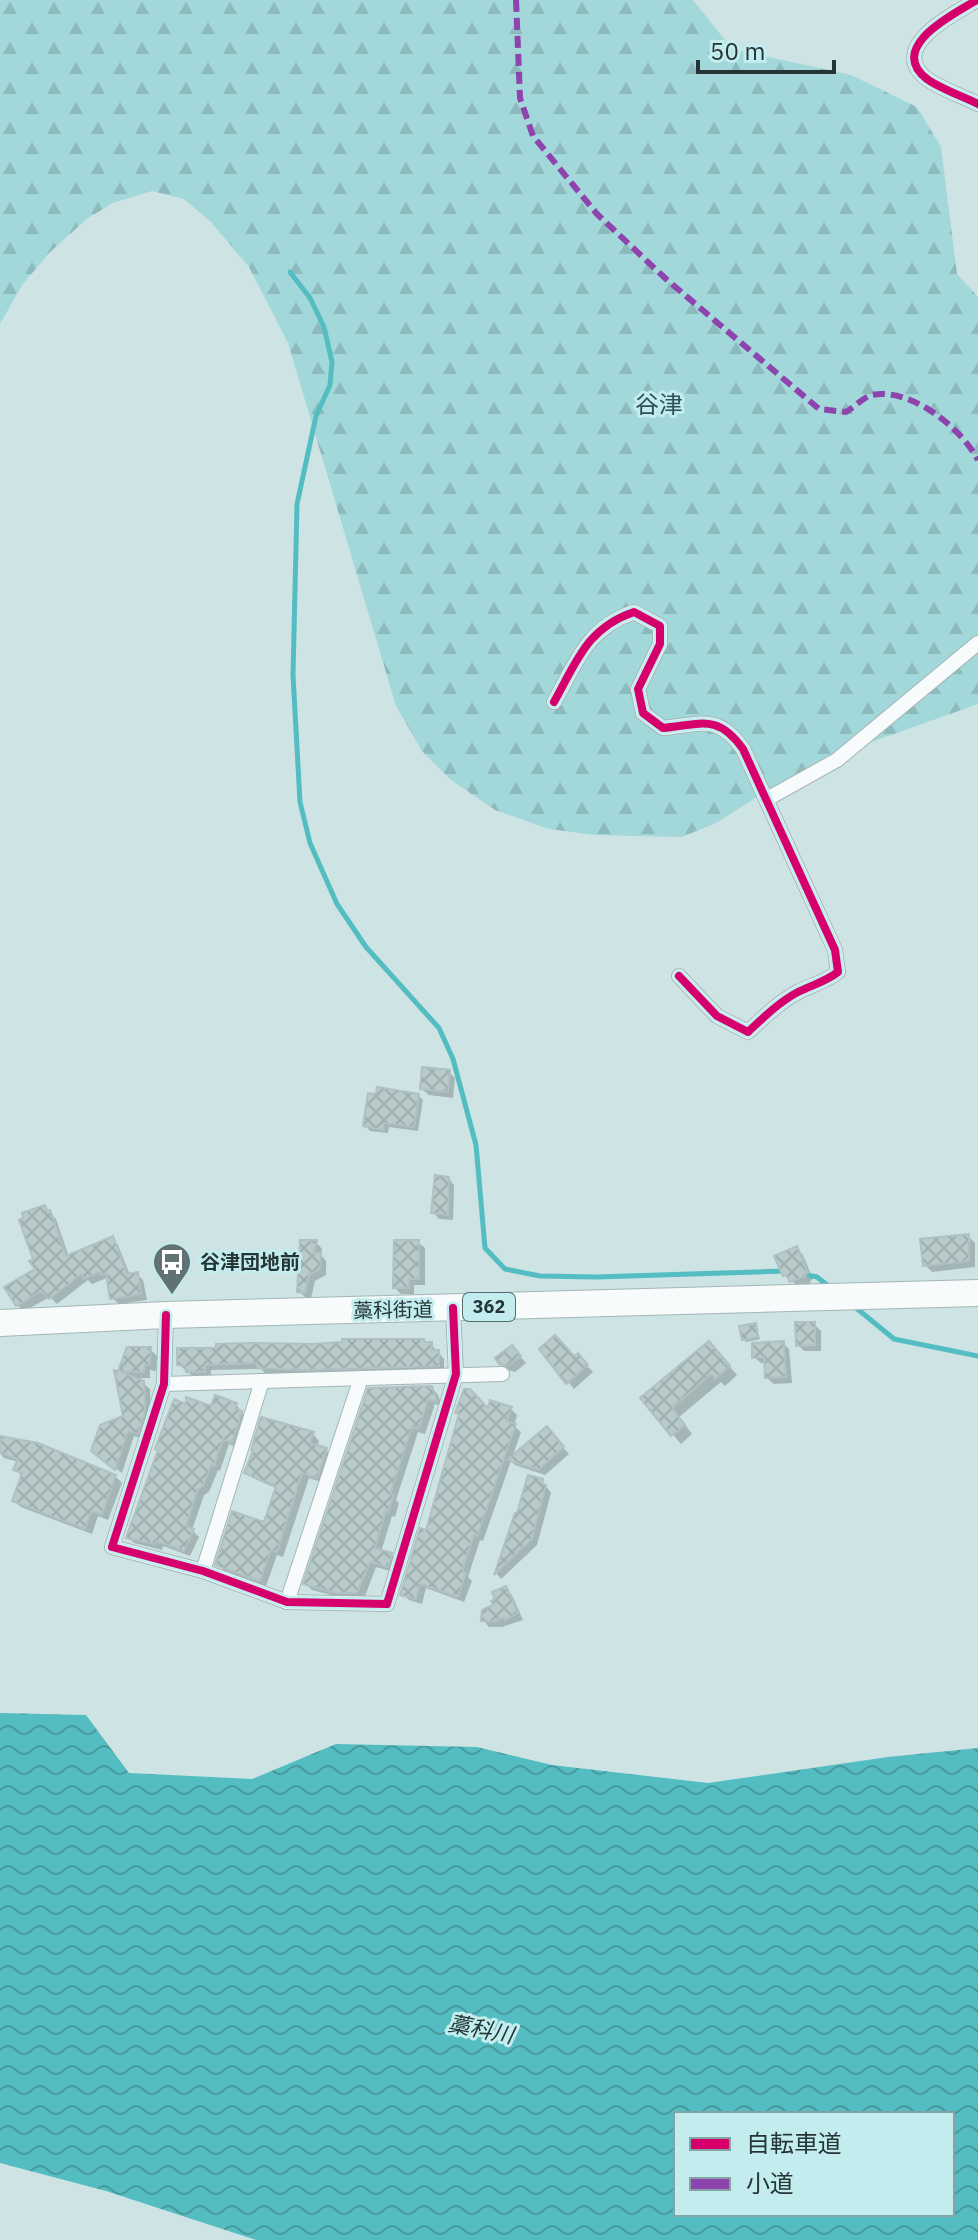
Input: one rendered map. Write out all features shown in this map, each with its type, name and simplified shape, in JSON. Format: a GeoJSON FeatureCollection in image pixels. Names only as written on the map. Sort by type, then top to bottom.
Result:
{"type":"FeatureCollection","features":[{"type":"Feature","properties":{"kind":"highway","name":"藁科街道"},"geometry":{"type":"LineString","coordinates":[[0,1323],[166,1315],[978,1293]]}},
{"type":"Feature","properties":{"kind":"street"},"geometry":{"type":"LineString","coordinates":[[977,0],[924,34],[914,53],[917,67],[927,79],[978,104]]}},
{"type":"Feature","properties":{"kind":"street"},"geometry":{"type":"LineString","coordinates":[[554,702],[593,635],[615,619],[634,612],[660,626],[660,644],[638,689],[643,713],[663,728],[713,723],[731,732],[743,749],[767,799],[835,950],[838,972],[824,983],[798,992],[768,1012],[748,1032],[717,1016],[679,976]]}},
{"type":"Feature","properties":{"kind":"street"},"geometry":{"type":"LineString","coordinates":[[767,799],[837,760],[978,643]]}},
{"type":"Feature","properties":{"kind":"street"},"geometry":{"type":"LineString","coordinates":[[166,1315],[164,1384],[112,1547],[203,1571],[287,1602],[387,1604],[456,1374],[453,1308]]}},
{"type":"Feature","properties":{"kind":"street"},"geometry":{"type":"LineString","coordinates":[[164,1384],[502,1374]]}},
{"type":"Feature","properties":{"kind":"street"},"geometry":{"type":"LineString","coordinates":[[287,1602],[361,1378]]}},
{"type":"Feature","properties":{"kind":"street"},"geometry":{"type":"LineString","coordinates":[[203,1571],[262,1381]]}},
{"type":"Feature","properties":{"kind":"green space"},"geometry":{"type":"Polygon","coordinates":[[[0,0],[693,0],[732,49],[851,75],[917,107],[941,147],[957,274],[978,297],[978,704],[863,745],[773,787],[716,823],[682,837],[594,835],[549,829],[495,810],[451,780],[422,751],[396,706],[288,343],[249,267],[211,222],[184,199],[152,191],[113,203],[88,218],[50,252],[22,285],[0,324],[0,0]]]}},
{"type":"Feature","properties":{"kind":"water","name":"藁科川"},"geometry":{"type":"Polygon","coordinates":[[[0,1713],[86,1715],[129,1773],[252,1779],[336,1744],[477,1747],[552,1765],[708,1783],[888,1757],[978,1748],[978,2240],[256,2240],[106,2191],[0,2163],[0,1713]]]}},
{"type":"Feature","properties":{"kind":"building"},"geometry":{"type":"Polygon","coordinates":[[[422,1067],[450,1070],[448,1092],[420,1089],[422,1067]]]}},
{"type":"Feature","properties":{"kind":"building"},"geometry":{"type":"Polygon","coordinates":[[[377,1087],[419,1094],[414,1127],[384,1123],[383,1130],[363,1126],[368,1093],[376,1094],[377,1087]]]}},
{"type":"Feature","properties":{"kind":"building"},"geometry":{"type":"Polygon","coordinates":[[[435,1175],[449,1177],[448,1215],[431,1213],[435,1175]]]}},
{"type":"Feature","properties":{"kind":"building"},"geometry":{"type":"Polygon","coordinates":[[[45,1205],[47,1211],[50,1210],[66,1256],[113,1236],[127,1274],[138,1272],[141,1294],[110,1299],[106,1273],[101,1275],[100,1272],[84,1279],[82,1274],[49,1299],[42,1291],[16,1306],[4,1287],[35,1269],[29,1261],[33,1259],[19,1220],[23,1218],[22,1213],[45,1205]]]}},
{"type":"Feature","properties":{"kind":"building"},"geometry":{"type":"Polygon","coordinates":[[[969,1234],[969,1261],[923,1266],[920,1239],[969,1234]]]}},
{"type":"Feature","properties":{"kind":"building"},"geometry":{"type":"Polygon","coordinates":[[[300,1240],[317,1240],[314,1253],[321,1253],[320,1269],[309,1275],[305,1293],[297,1292],[300,1240]]]}},
{"type":"Feature","properties":{"kind":"building"},"geometry":{"type":"Polygon","coordinates":[[[394,1240],[419,1240],[419,1279],[409,1279],[409,1288],[393,1288],[394,1240]]]}},
{"type":"Feature","properties":{"kind":"building"},"geometry":{"type":"Polygon","coordinates":[[[797,1246],[808,1273],[790,1282],[786,1275],[783,1276],[774,1256],[797,1246]]]}},
{"type":"Feature","properties":{"kind":"building"},"geometry":{"type":"Polygon","coordinates":[[[795,1322],[815,1322],[815,1345],[796,1346],[795,1322]]]}},
{"type":"Feature","properties":{"kind":"building"},"geometry":{"type":"Polygon","coordinates":[[[756,1323],[758,1337],[742,1340],[739,1326],[756,1323]]]}},
{"type":"Feature","properties":{"kind":"building"},"geometry":{"type":"Polygon","coordinates":[[[555,1335],[574,1356],[578,1353],[588,1365],[566,1384],[539,1349],[555,1335]]]}},
{"type":"Feature","properties":{"kind":"building"},"geometry":{"type":"Polygon","coordinates":[[[342,1339],[424,1339],[425,1342],[432,1342],[432,1350],[439,1350],[439,1366],[305,1370],[257,1368],[257,1363],[205,1365],[205,1372],[186,1372],[186,1366],[177,1365],[177,1348],[216,1348],[216,1344],[313,1344],[342,1342],[342,1339]]]}},
{"type":"Feature","properties":{"kind":"building"},"geometry":{"type":"Polygon","coordinates":[[[709,1341],[730,1366],[715,1379],[711,1374],[672,1408],[685,1425],[671,1436],[640,1398],[709,1341]]]}},
{"type":"Feature","properties":{"kind":"building"},"geometry":{"type":"Polygon","coordinates":[[[784,1341],[786,1377],[765,1378],[764,1357],[752,1358],[752,1343],[784,1341]]]}},
{"type":"Feature","properties":{"kind":"building"},"geometry":{"type":"Polygon","coordinates":[[[512,1345],[521,1356],[508,1366],[499,1364],[495,1358],[512,1345]]]}},
{"type":"Feature","properties":{"kind":"building"},"geometry":{"type":"Polygon","coordinates":[[[127,1347],[151,1347],[150,1365],[145,1365],[144,1372],[121,1372],[144,1381],[145,1411],[138,1434],[128,1431],[115,1470],[91,1451],[100,1425],[123,1416],[114,1370],[118,1371],[127,1347]]]}},
{"type":"Feature","properties":{"kind":"building"},"geometry":{"type":"Polygon","coordinates":[[[432,1386],[437,1402],[428,1399],[419,1429],[412,1427],[390,1494],[394,1495],[375,1548],[392,1553],[388,1567],[370,1562],[357,1593],[335,1593],[303,1584],[368,1388],[432,1386]]]}},
{"type":"Feature","properties":{"kind":"building"},"geometry":{"type":"Polygon","coordinates":[[[464,1389],[470,1389],[488,1408],[490,1400],[512,1407],[507,1421],[516,1424],[477,1536],[474,1535],[458,1597],[420,1584],[416,1599],[400,1595],[420,1528],[426,1530],[459,1414],[455,1413],[464,1389]]]}},
{"type":"Feature","properties":{"kind":"building"},"geometry":{"type":"Polygon","coordinates":[[[215,1395],[237,1403],[235,1409],[242,1411],[232,1443],[223,1439],[214,1466],[211,1465],[203,1486],[198,1489],[186,1526],[194,1529],[184,1551],[156,1541],[156,1544],[126,1538],[174,1399],[186,1404],[186,1397],[211,1406],[215,1395]]]}},
{"type":"Feature","properties":{"kind":"building"},"geometry":{"type":"Polygon","coordinates":[[[261,1417],[314,1432],[310,1443],[327,1448],[317,1478],[302,1473],[277,1552],[271,1550],[260,1581],[215,1565],[232,1511],[264,1522],[276,1486],[244,1473],[261,1417]]]}},
{"type":"Feature","properties":{"kind":"building"},"geometry":{"type":"Polygon","coordinates":[[[547,1426],[564,1447],[538,1470],[507,1460],[547,1426]]]}},
{"type":"Feature","properties":{"kind":"building"},"geometry":{"type":"Polygon","coordinates":[[[0,1436],[38,1443],[116,1475],[102,1515],[91,1511],[85,1529],[12,1501],[22,1473],[13,1470],[18,1459],[0,1453],[0,1436]]]}},
{"type":"Feature","properties":{"kind":"building"},"geometry":{"type":"Polygon","coordinates":[[[528,1475],[543,1479],[542,1484],[546,1485],[532,1539],[494,1575],[517,1513],[528,1475]]]}},
{"type":"Feature","properties":{"kind":"building"},"geometry":{"type":"Polygon","coordinates":[[[506,1586],[518,1613],[505,1620],[504,1617],[494,1622],[481,1621],[482,1610],[493,1605],[491,1601],[495,1599],[492,1592],[506,1586]]]}},
{"type":"Feature","properties":{"kind":"waterway"},"geometry":{"type":"LineString","coordinates":[[290,272],[310,298],[324,327],[332,362],[330,385],[316,416],[297,504],[293,675],[300,802],[310,843],[337,904],[366,947],[439,1028],[453,1059],[476,1145],[485,1248],[505,1269],[540,1276],[784,1271]]}},
{"type":"Feature","properties":{"kind":"waterway"},"geometry":{"type":"LineString","coordinates":[[802,1274],[817,1277],[831,1288]]}},
{"type":"Feature","properties":{"kind":"waterway"},"geometry":{"type":"LineString","coordinates":[[855,1307],[894,1339],[978,1356]]}},
{"type":"Feature","properties":{"kind":"marked path"},"geometry":{"type":"LineString","coordinates":[[516,0],[520,98],[533,136],[597,214],[666,279],[819,409],[846,412],[872,395],[903,397],[947,423],[978,460]]}},
{"type":"Feature","properties":{"kind":"cycle path"},"geometry":{"type":"LineString","coordinates":[[977,0],[928,33],[914,55],[916,67],[927,79],[978,104]]}},
{"type":"Feature","properties":{"kind":"cycle path"},"geometry":{"type":"LineString","coordinates":[[554,702],[585,648],[605,627],[634,612],[660,626],[660,644],[638,689],[643,713],[663,728],[699,724],[717,726],[743,749],[835,950],[838,972],[784,1000],[748,1032],[717,1016],[679,976]]}},
{"type":"Feature","properties":{"kind":"cycle path"},"geometry":{"type":"LineString","coordinates":[[166,1315],[164,1384],[112,1547],[203,1571],[287,1602],[387,1604],[456,1374],[453,1308]]}},
{"type":"Feature","properties":{"kind":"place","name":"谷津団地前"},"geometry":{"type":"Point","coordinates":[172,1296]}},
{"type":"Feature","properties":{"kind":"district","name":"谷津"},"geometry":{"type":"Point","coordinates":[659,405]}}]}
